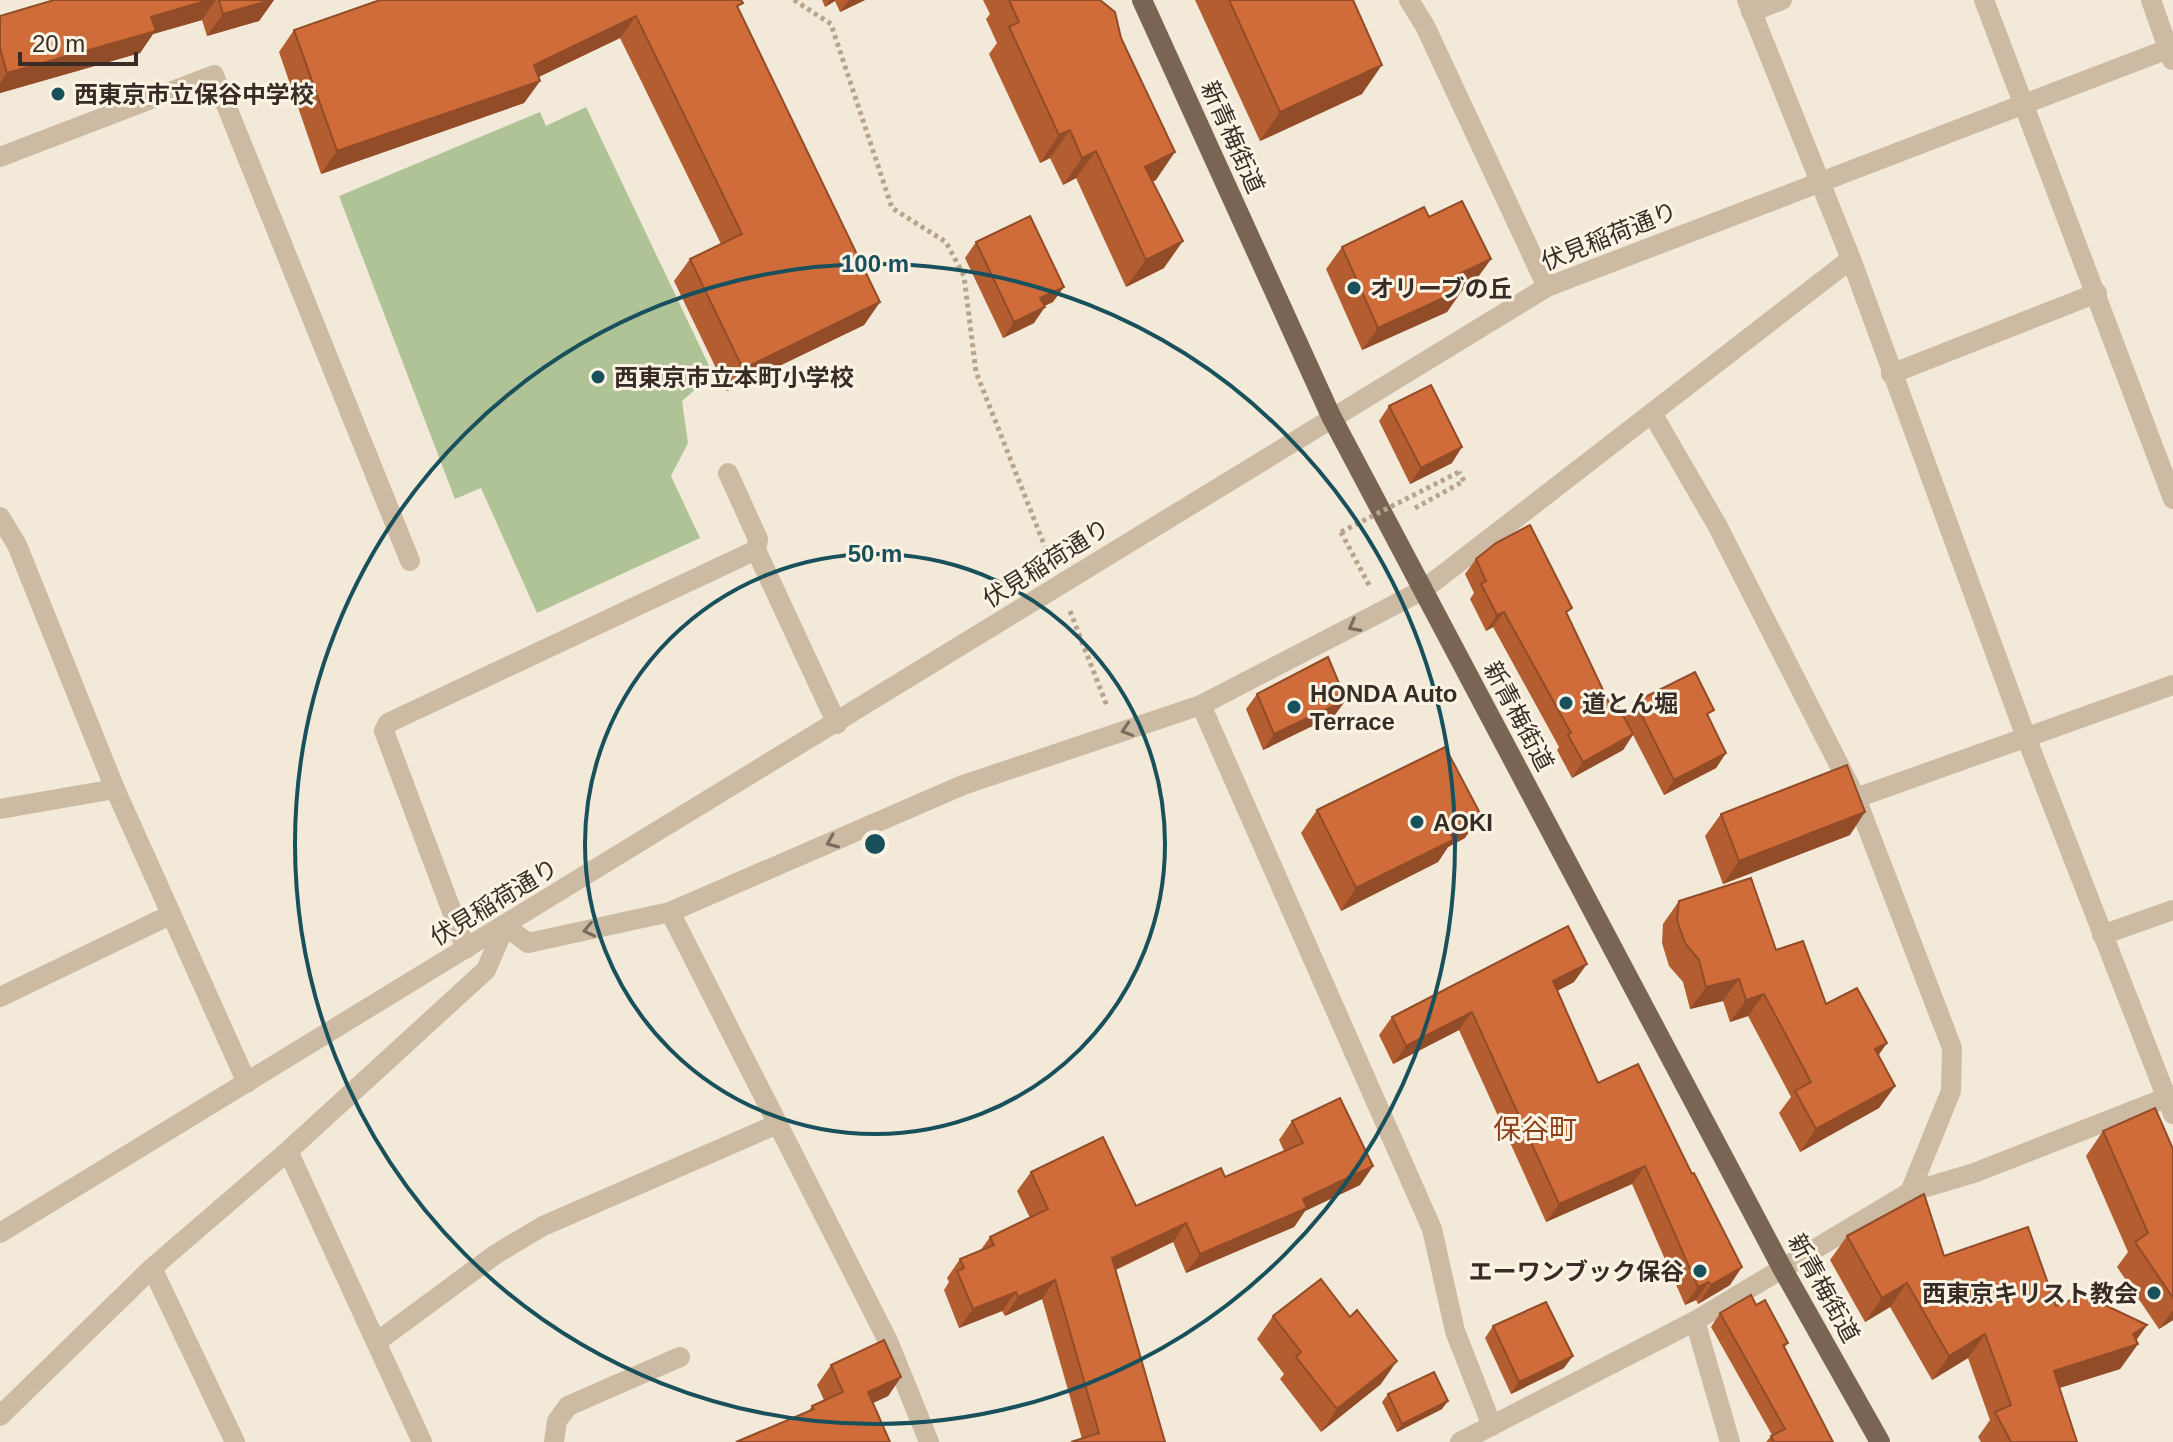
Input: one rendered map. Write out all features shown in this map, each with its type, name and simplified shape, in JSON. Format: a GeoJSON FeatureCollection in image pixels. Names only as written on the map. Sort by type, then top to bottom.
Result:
{"type":"FeatureCollection","features":[{"type":"Feature","properties":{"kind":"main road","name":"新青梅街道"},"geometry":{"type":"LineString","coordinates":[[1142,0],[1331,416],[1782,1268],[1880,1442]]}},
{"type":"Feature","properties":{"kind":"street"},"geometry":{"type":"LineString","coordinates":[[1409,0],[1425,26],[1547,287]]}},
{"type":"Feature","properties":{"kind":"street"},"geometry":{"type":"LineString","coordinates":[[1463,1441],[1695,1321],[1910,1192],[1974,1173],[2171,1102],[2102,935],[1891,374],[1851,259],[1749,6],[1782,0]]}},
{"type":"Feature","properties":{"kind":"street"},"geometry":{"type":"LineString","coordinates":[[1984,0],[2021,107],[2097,293],[2173,499]]}},
{"type":"Feature","properties":{"kind":"street"},"geometry":{"type":"LineString","coordinates":[[2151,0],[2171,53]]}},
{"type":"Feature","properties":{"kind":"street","name":"伏見稲荷通り"},"geometry":{"type":"LineString","coordinates":[[0,1233],[837,724],[1331,416],[1547,287],[1818,182],[2171,53]]}},
{"type":"Feature","properties":{"kind":"street"},"geometry":{"type":"LineString","coordinates":[[0,157],[214,75],[410,561]]}},
{"type":"Feature","properties":{"kind":"street"},"geometry":{"type":"LineString","coordinates":[[0,1416],[152,1268],[288,1151],[486,970],[505,926],[528,943],[670,912],[963,785],[1201,705],[1423,590],[1851,259]]}},
{"type":"Feature","properties":{"kind":"street"},"geometry":{"type":"LineString","coordinates":[[1891,374],[2097,293]]}},
{"type":"Feature","properties":{"kind":"street"},"geometry":{"type":"LineString","coordinates":[[1652,413],[1717,525],[1856,798],[1952,1048],[1951,1091],[1910,1192]]}},
{"type":"Feature","properties":{"kind":"street"},"geometry":{"type":"LineString","coordinates":[[728,473],[758,539],[756,550],[837,724]]}},
{"type":"Feature","properties":{"kind":"street"},"geometry":{"type":"LineString","coordinates":[[0,517],[17,545],[115,789],[247,1083]]}},
{"type":"Feature","properties":{"kind":"street"},"geometry":{"type":"LineString","coordinates":[[466,949],[384,731],[388,723],[756,550]]}},
{"type":"Feature","properties":{"kind":"street"},"geometry":{"type":"LineString","coordinates":[[1856,798],[2173,685]]}},
{"type":"Feature","properties":{"kind":"street"},"geometry":{"type":"LineString","coordinates":[[1201,705],[1432,1229],[1455,1331],[1492,1426]]}},
{"type":"Feature","properties":{"kind":"street"},"geometry":{"type":"LineString","coordinates":[[0,809],[115,789]]}},
{"type":"Feature","properties":{"kind":"street"},"geometry":{"type":"LineString","coordinates":[[2102,935],[2173,910]]}},
{"type":"Feature","properties":{"kind":"street"},"geometry":{"type":"LineString","coordinates":[[670,912],[775,1125],[888,1341],[929,1442]]}},
{"type":"Feature","properties":{"kind":"street"},"geometry":{"type":"LineString","coordinates":[[0,997],[170,915]]}},
{"type":"Feature","properties":{"kind":"street"},"geometry":{"type":"LineString","coordinates":[[378,1341],[496,1254],[543,1226],[775,1125]]}},
{"type":"Feature","properties":{"kind":"street"},"geometry":{"type":"LineString","coordinates":[[288,1151],[422,1442]]}},
{"type":"Feature","properties":{"kind":"street"},"geometry":{"type":"LineString","coordinates":[[152,1268],[235,1442]]}},
{"type":"Feature","properties":{"kind":"street"},"geometry":{"type":"LineString","coordinates":[[1695,1321],[1730,1442]]}},
{"type":"Feature","properties":{"kind":"street"},"geometry":{"type":"LineString","coordinates":[[554,1442],[557,1421],[568,1406],[680,1357]]}},
{"type":"Feature","properties":{"kind":"path"},"geometry":{"type":"LineString","coordinates":[[794,0],[831,24],[892,208],[946,242],[964,276],[976,372],[1118,733]]}},
{"type":"Feature","properties":{"kind":"path"},"geometry":{"type":"LineString","coordinates":[[1377,598],[1341,532],[1459,472],[1464,481],[1415,508]]}},
{"type":"Feature","properties":{"kind":"green space"},"geometry":{"type":"Polygon","coordinates":[[[586,107],[713,374],[682,401],[688,443],[671,476],[700,538],[537,613],[481,488],[455,499],[339,196],[540,112],[546,126],[586,107]]]}},
{"type":"Feature","properties":{"kind":"building"},"geometry":{"type":"Polygon","coordinates":[[[54,0],[209,0],[151,17],[156,31],[7,73],[0,48],[0,16],[54,0]]]}},
{"type":"Feature","properties":{"kind":"building"},"geometry":{"type":"Polygon","coordinates":[[[219,0],[271,0],[223,14],[219,0]]]}},
{"type":"Feature","properties":{"kind":"building"},"geometry":{"type":"Polygon","coordinates":[[[380,0],[741,0],[743,3],[737,6],[880,302],[743,369],[690,259],[742,234],[636,16],[534,65],[540,81],[337,151],[294,30],[380,0]]]}},
{"type":"Feature","properties":{"kind":"building"},"geometry":{"type":"Polygon","coordinates":[[[1009,0],[1100,0],[1115,12],[1121,38],[1175,152],[1145,167],[1183,241],[1146,260],[1096,151],[1082,158],[1070,130],[1059,135],[1009,27],[1019,22],[1009,0]]]}},
{"type":"Feature","properties":{"kind":"building"},"geometry":{"type":"Polygon","coordinates":[[[1229,0],[1353,0],[1382,65],[1280,112],[1229,0]]]}},
{"type":"Feature","properties":{"kind":"building"},"geometry":{"type":"Polygon","coordinates":[[[1462,201],[1491,259],[1457,275],[1463,289],[1378,328],[1342,247],[1424,207],[1429,217],[1462,201]]]}},
{"type":"Feature","properties":{"kind":"building"},"geometry":{"type":"Polygon","coordinates":[[[1030,216],[1064,287],[1040,298],[1045,307],[1014,322],[976,242],[1030,216]]]}},
{"type":"Feature","properties":{"kind":"building"},"geometry":{"type":"Polygon","coordinates":[[[1431,385],[1462,447],[1421,468],[1389,406],[1431,385]]]}},
{"type":"Feature","properties":{"kind":"building"},"geometry":{"type":"Polygon","coordinates":[[[1530,525],[1572,608],[1566,612],[1612,709],[1618,706],[1633,734],[1583,762],[1568,735],[1571,733],[1504,612],[1497,615],[1481,584],[1486,581],[1476,559],[1496,543],[1530,525]]]}},
{"type":"Feature","properties":{"kind":"building"},"geometry":{"type":"Polygon","coordinates":[[[1328,657],[1346,700],[1274,734],[1257,694],[1328,657]]]}},
{"type":"Feature","properties":{"kind":"building"},"geometry":{"type":"Polygon","coordinates":[[[1695,672],[1714,710],[1707,714],[1726,753],[1674,780],[1635,702],[1695,672]]]}},
{"type":"Feature","properties":{"kind":"building"},"geometry":{"type":"Polygon","coordinates":[[[1445,747],[1481,815],[1450,832],[1453,840],[1356,888],[1317,810],[1445,747]]]}},
{"type":"Feature","properties":{"kind":"building"},"geometry":{"type":"Polygon","coordinates":[[[1847,765],[1865,812],[1739,861],[1721,814],[1847,765]]]}},
{"type":"Feature","properties":{"kind":"building"},"geometry":{"type":"Polygon","coordinates":[[[1751,878],[1776,950],[1803,941],[1826,1004],[1857,988],[1887,1043],[1875,1049],[1895,1086],[1816,1129],[1795,1091],[1811,1082],[1764,994],[1746,1000],[1739,979],[1706,987],[1699,960],[1685,943],[1677,920],[1679,901],[1751,878]]]}},
{"type":"Feature","properties":{"kind":"building"},"geometry":{"type":"Polygon","coordinates":[[[1568,926],[1587,964],[1553,981],[1598,1083],[1638,1064],[1742,1267],[1711,1285],[1709,1282],[1698,1287],[1645,1166],[1559,1204],[1472,1012],[1406,1046],[1392,1017],[1568,926]]]}},
{"type":"Feature","properties":{"kind":"building"},"geometry":{"type":"Polygon","coordinates":[[[1340,1098],[1373,1166],[1303,1199],[1307,1208],[1200,1254],[1186,1223],[1112,1258],[1165,1442],[1071,1442],[1099,1433],[1055,1280],[1018,1297],[1016,1292],[973,1309],[957,1271],[964,1268],[960,1259],[994,1245],[990,1237],[1048,1209],[1031,1172],[1103,1137],[1136,1206],[1221,1168],[1225,1177],[1303,1143],[1292,1121],[1340,1098]]]}},
{"type":"Feature","properties":{"kind":"building"},"geometry":{"type":"Polygon","coordinates":[[[2155,1108],[2173,1149],[2173,1298],[2135,1242],[2148,1233],[2103,1131],[2155,1108]]]}},
{"type":"Feature","properties":{"kind":"building"},"geometry":{"type":"Polygon","coordinates":[[[1924,1194],[1944,1256],[2028,1227],[2056,1306],[2084,1295],[2147,1325],[2133,1334],[2138,1344],[2054,1371],[2077,1442],[2011,1442],[1995,1412],[2011,1405],[1985,1334],[1949,1356],[1907,1283],[1882,1298],[1847,1236],[1924,1194]]]}},
{"type":"Feature","properties":{"kind":"building"},"geometry":{"type":"Polygon","coordinates":[[[1321,1279],[1350,1317],[1357,1310],[1397,1361],[1337,1409],[1296,1357],[1301,1352],[1273,1316],[1321,1279]]]}},
{"type":"Feature","properties":{"kind":"building"},"geometry":{"type":"Polygon","coordinates":[[[1751,1295],[1756,1305],[1765,1300],[1788,1343],[1783,1345],[1833,1442],[1774,1442],[1771,1436],[1785,1429],[1720,1313],[1751,1295]]]}},
{"type":"Feature","properties":{"kind":"building"},"geometry":{"type":"Polygon","coordinates":[[[1546,1302],[1573,1356],[1519,1382],[1493,1326],[1546,1302]]]}},
{"type":"Feature","properties":{"kind":"building"},"geometry":{"type":"Polygon","coordinates":[[[884,1340],[901,1377],[868,1392],[890,1442],[736,1442],[814,1409],[812,1406],[843,1392],[831,1365],[884,1340]]]}},
{"type":"Feature","properties":{"kind":"building"},"geometry":{"type":"Polygon","coordinates":[[[1434,1372],[1448,1401],[1402,1424],[1388,1394],[1434,1372]]]}},
{"type":"Feature","properties":{"kind":"place","name":"西東京市立保谷中学校"},"geometry":{"type":"Point","coordinates":[58,94]}},
{"type":"Feature","properties":{"kind":"place","name":"オリーブの丘"},"geometry":{"type":"Point","coordinates":[1354,288]}},
{"type":"Feature","properties":{"kind":"place","name":"西東京市立本町小学校"},"geometry":{"type":"Point","coordinates":[598,377]}},
{"type":"Feature","properties":{"kind":"place","name":"道とん堀"},"geometry":{"type":"Point","coordinates":[1566,703]}},
{"type":"Feature","properties":{"kind":"place","name":"HONDA Auto Terrace"},"geometry":{"type":"Point","coordinates":[1294,707]}},
{"type":"Feature","properties":{"kind":"place","name":"AOKI"},"geometry":{"type":"Point","coordinates":[1417,822]}},
{"type":"Feature","properties":{"kind":"place","name":"エーワンブック保谷"},"geometry":{"type":"Point","coordinates":[1700,1271]}},
{"type":"Feature","properties":{"kind":"place","name":"西東京キリスト教会"},"geometry":{"type":"Point","coordinates":[2154,1293]}},
{"type":"Feature","properties":{"kind":"district","name":"保谷町"},"geometry":{"type":"Point","coordinates":[1535,1129]}}]}
